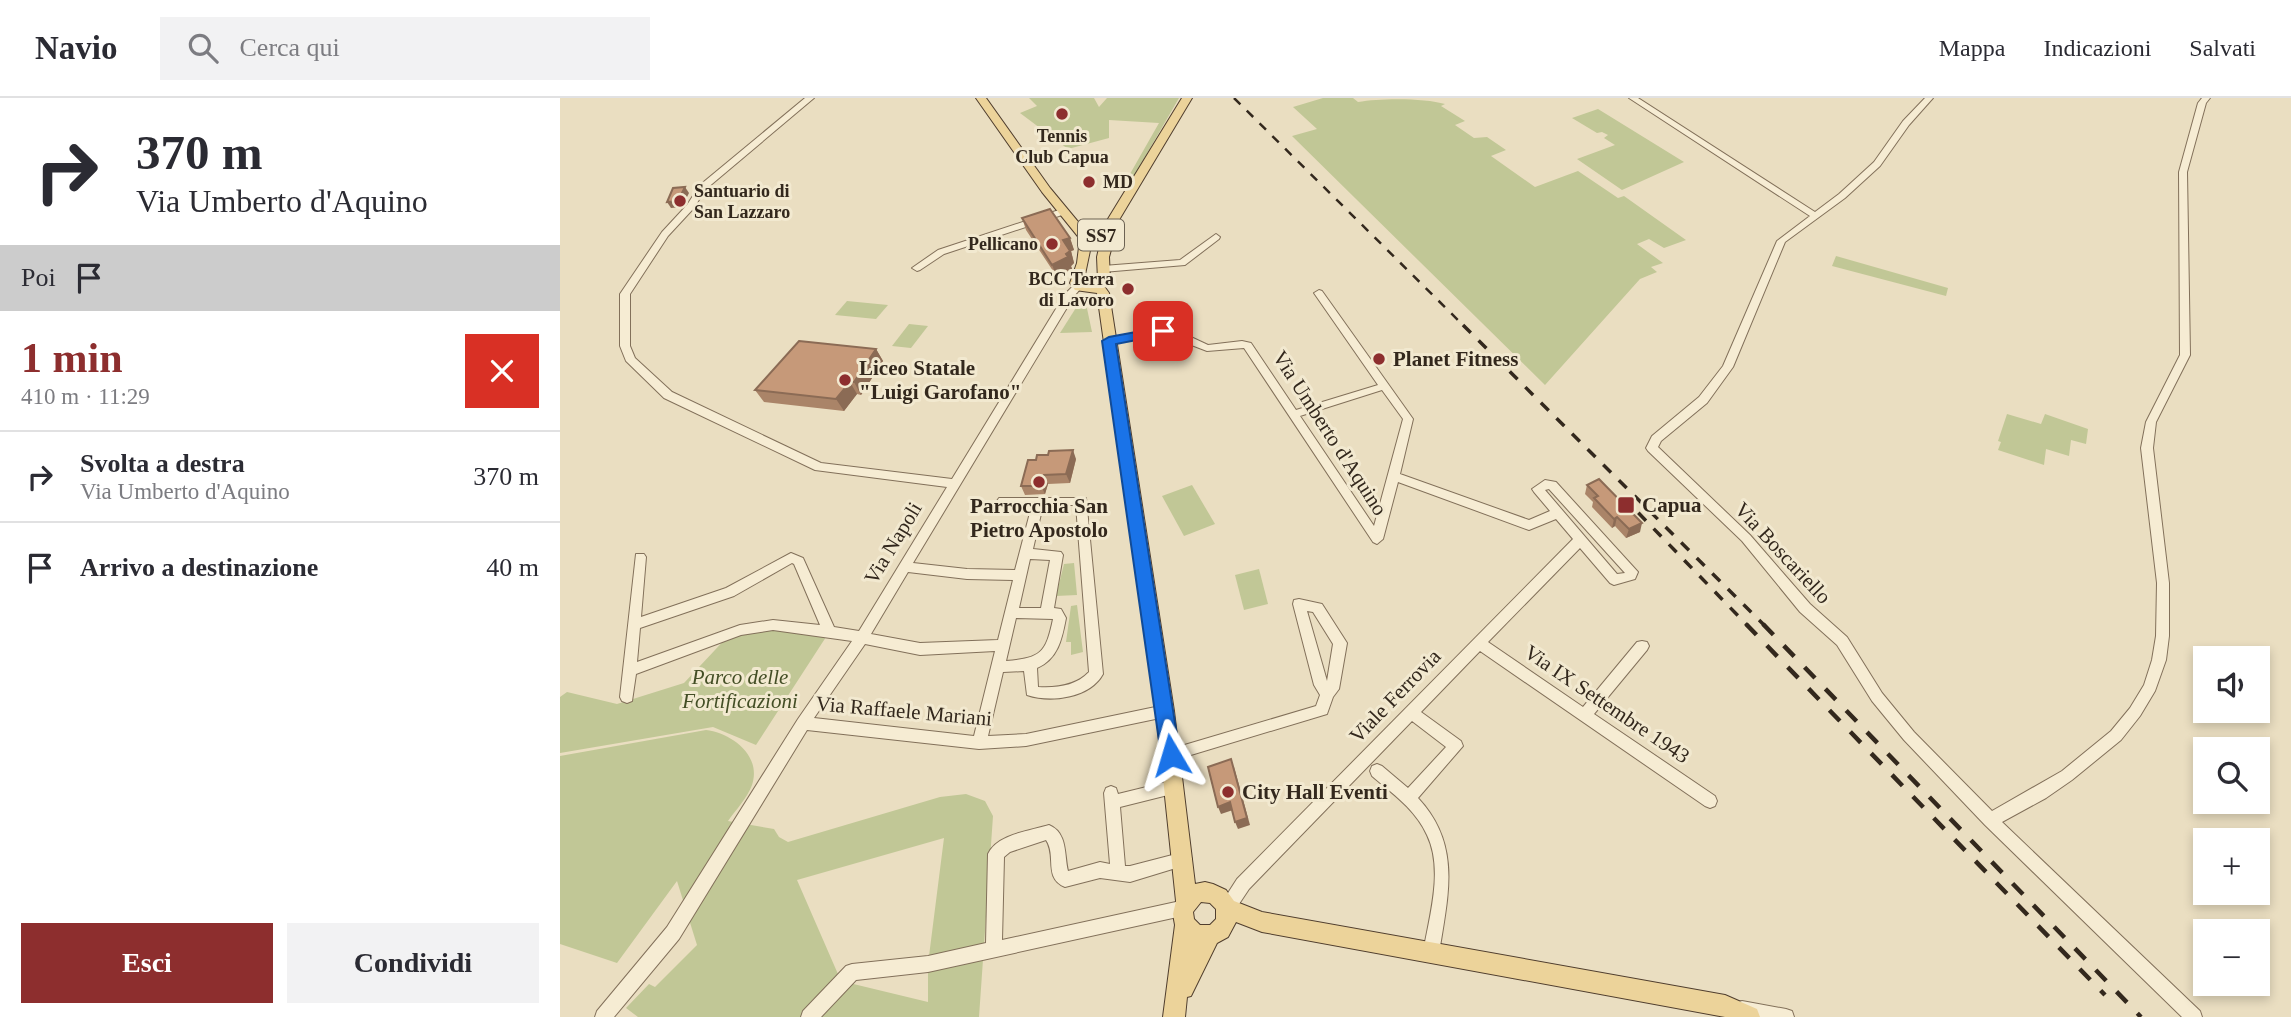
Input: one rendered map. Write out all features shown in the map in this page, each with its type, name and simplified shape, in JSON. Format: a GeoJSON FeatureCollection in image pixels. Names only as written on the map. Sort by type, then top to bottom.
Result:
{"type":"FeatureCollection","features":[{"type":"Feature","properties":{"kind":"main road","name":"SS7"},"geometry":{"type":"LineString","coordinates":[[981,98],[1062,212],[1086,239],[1083,263],[1076,283],[1078,286]]}},
{"type":"Feature","properties":{"kind":"main road"},"geometry":{"type":"LineString","coordinates":[[1104,235],[1186,98]]}},
{"type":"Feature","properties":{"kind":"main road","name":"SS7"},"geometry":{"type":"LineString","coordinates":[[1086,239],[1104,235],[1108,239],[1103,269],[1104,281],[1097,286]]}},
{"type":"Feature","properties":{"kind":"main road"},"geometry":{"type":"LineString","coordinates":[[1078,286],[1084,289],[1097,286],[1103,293],[1171,755],[1184,862],[1186,913],[1176,1007]]}},
{"type":"Feature","properties":{"kind":"main road"},"geometry":{"type":"LineString","coordinates":[[1184,862],[1218,911]]}},
{"type":"Feature","properties":{"kind":"main road"},"geometry":{"type":"LineString","coordinates":[[1218,911],[1193,935],[1186,913],[1196,896],[1218,911],[1262,922],[1725,1006],[1749,1017]]}},
{"type":"Feature","properties":{"kind":"main road"},"geometry":{"type":"LineString","coordinates":[[1176,1007],[1218,911]]}},
{"type":"Feature","properties":{"kind":"street"},"geometry":{"type":"LineString","coordinates":[[810,98],[703,187],[690,207],[666,234],[625,294],[625,346],[630,359],[668,395],[819,467],[955,484]]}},
{"type":"Feature","properties":{"kind":"street"},"geometry":{"type":"LineString","coordinates":[[1633,98],[1816,216]]}},
{"type":"Feature","properties":{"kind":"street","name":"Via Boscariello"},"geometry":{"type":"LineString","coordinates":[[1928,98],[1906,123],[1877,164],[1782,241],[1728,367],[1703,400],[1656,439],[1652,447],[1746,538],[1805,608],[1842,641],[1877,697],[1909,736],[1990,820],[2194,1017]]}},
{"type":"Feature","properties":{"kind":"street"},"geometry":{"type":"LineString","coordinates":[[1990,820],[2033,800],[2102,751],[2147,693],[2159,662],[2163,623],[2147,447],[2151,422],[2185,355],[2183,172],[2202,103],[2206,98]]}},
{"type":"Feature","properties":{"kind":"street"},"geometry":{"type":"LineString","coordinates":[[917,268],[942,252],[1062,212]]}},
{"type":"Feature","properties":{"kind":"street"},"geometry":{"type":"LineString","coordinates":[[1103,269],[1182,263],[1216,237]]}},
{"type":"Feature","properties":{"kind":"street","name":"Via Napoli"},"geometry":{"type":"LineString","coordinates":[[610,1013],[673,933],[803,723],[861,639],[1070,294],[1078,286]]}},
{"type":"Feature","properties":{"kind":"street"},"geometry":{"type":"LineString","coordinates":[[1319,293],[1408,419],[1394,476],[1529,525],[1562,518],[1567,514],[1581,517]]}},
{"type":"Feature","properties":{"kind":"street","name":"Via Umberto d'Aquino"},"geometry":{"type":"LineString","coordinates":[[1109,341],[1163,331],[1172,332],[1205,348],[1247,345],[1377,539],[1394,476]]}},
{"type":"Feature","properties":{"kind":"street"},"geometry":{"type":"LineString","coordinates":[[1293,415],[1385,386]]}},
{"type":"Feature","properties":{"kind":"street"},"geometry":{"type":"LineString","coordinates":[[1552,485],[1581,517],[1632,572],[1627,579],[1614,580],[1538,489],[1540,486],[1552,485]]}},
{"type":"Feature","properties":{"kind":"street"},"geometry":{"type":"LineString","coordinates":[[1003,501],[1082,501],[1096,674],[1086,685],[1040,694],[1032,691],[1030,665]]}},
{"type":"Feature","properties":{"kind":"street"},"geometry":{"type":"LineString","coordinates":[[979,743],[1038,503]]}},
{"type":"Feature","properties":{"kind":"street","name":"Viale Ferrovia"},"geometry":{"type":"LineString","coordinates":[[1218,911],[1479,643],[1584,544],[1599,550],[1603,541]]}},
{"type":"Feature","properties":{"kind":"street"},"geometry":{"type":"LineString","coordinates":[[1026,554],[1057,555],[1046,611]]}},
{"type":"Feature","properties":{"kind":"street"},"geometry":{"type":"LineString","coordinates":[[627,697],[640,557]]}},
{"type":"Feature","properties":{"kind":"street"},"geometry":{"type":"LineString","coordinates":[[634,625],[730,592],[791,558],[799,561],[829,631]]}},
{"type":"Feature","properties":{"kind":"street"},"geometry":{"type":"LineString","coordinates":[[905,566],[967,574],[1021,575]]}},
{"type":"Feature","properties":{"kind":"street"},"geometry":{"type":"LineString","coordinates":[[1171,755],[1322,710],[1327,694],[1332,689],[1340,643],[1317,608],[1299,604],[1321,685],[1327,694]]}},
{"type":"Feature","properties":{"kind":"street"},"geometry":{"type":"LineString","coordinates":[[998,667],[1030,665],[1042,659],[1054,646],[1060,618],[1046,611],[1011,613]]}},
{"type":"Feature","properties":{"kind":"street"},"geometry":{"type":"LineString","coordinates":[[630,670],[740,630],[773,625],[829,631],[920,649],[1003,645]]}},
{"type":"Feature","properties":{"kind":"street","name":"Via IX Settembre 1943"},"geometry":{"type":"LineString","coordinates":[[1479,643],[1710,801]]}},
{"type":"Feature","properties":{"kind":"street"},"geometry":{"type":"LineString","coordinates":[[1585,715],[1642,646]]}},
{"type":"Feature","properties":{"kind":"street","name":"Via Raffaele Mariani"},"geometry":{"type":"LineString","coordinates":[[803,723],[979,743],[1026,740],[1165,711]]}},
{"type":"Feature","properties":{"kind":"street"},"geometry":{"type":"LineString","coordinates":[[1410,796],[1456,746],[1411,713]]}},
{"type":"Feature","properties":{"kind":"street"},"geometry":{"type":"LineString","coordinates":[[1377,771],[1410,796],[1425,814],[1437,838],[1443,865],[1431,953]]}},
{"type":"Feature","properties":{"kind":"street"},"geometry":{"type":"LineString","coordinates":[[1118,871],[1112,797],[1175,787]]}},
{"type":"Feature","properties":{"kind":"street"},"geometry":{"type":"LineString","coordinates":[[990,950],[996,854],[999,849],[1049,832],[1057,843],[1061,878],[1100,870],[1130,874],[1184,862]]}},
{"type":"Feature","properties":{"kind":"street"},"geometry":{"type":"LineString","coordinates":[[809,1017],[852,972],[928,964],[1186,913]]}},
{"type":"Feature","properties":{"kind":"street"},"geometry":{"type":"LineString","coordinates":[[1725,1006],[1786,1017]]}},
{"type":"Feature","properties":{"kind":"green space"},"geometry":{"type":"Polygon","coordinates":[[[1029,98],[1094,98],[1099,107],[1107,98],[1179,98],[1127,188],[1122,188],[1159,123],[1109,120],[1109,138],[1068,149],[1020,113],[1037,106],[1029,98]]]}},
{"type":"Feature","properties":{"kind":"green space"},"geometry":{"type":"Polygon","coordinates":[[[1323,98],[1353,98],[1358,102],[1415,100],[1445,104],[1441,106],[1465,121],[1455,125],[1474,138],[1487,137],[1506,150],[1491,156],[1535,187],[1578,171],[1618,198],[1624,196],[1686,240],[1664,248],[1649,239],[1637,244],[1663,263],[1651,267],[1657,272],[1640,279],[1545,385],[1292,136],[1317,129],[1293,107],[1323,98]]]}},
{"type":"Feature","properties":{"kind":"green space"},"geometry":{"type":"Polygon","coordinates":[[[1598,109],[1684,162],[1622,190],[1577,159],[1615,145],[1604,138],[1608,135],[1597,133],[1572,118],[1598,109]]]}},
{"type":"Feature","properties":{"kind":"green space"},"geometry":{"type":"Polygon","coordinates":[[[1836,256],[1948,288],[1946,296],[1832,266],[1836,256]]]}},
{"type":"Feature","properties":{"kind":"green space"},"geometry":{"type":"Polygon","coordinates":[[[1085,299],[1092,332],[1060,333],[1079,303],[1085,299]]]}},
{"type":"Feature","properties":{"kind":"green space"},"geometry":{"type":"Polygon","coordinates":[[[847,301],[888,305],[876,319],[835,315],[847,301]]]}},
{"type":"Feature","properties":{"kind":"green space"},"geometry":{"type":"Polygon","coordinates":[[[909,324],[928,326],[911,348],[892,346],[909,324]]]}},
{"type":"Feature","properties":{"kind":"green space"},"geometry":{"type":"Polygon","coordinates":[[[2007,414],[2041,424],[2045,414],[2088,429],[2086,444],[2071,440],[2069,456],[2046,449],[2044,465],[1998,450],[2001,442],[1998,441],[2007,414]]]}},
{"type":"Feature","properties":{"kind":"green space"},"geometry":{"type":"Polygon","coordinates":[[[1192,485],[1215,524],[1184,536],[1162,496],[1192,485]]]}},
{"type":"Feature","properties":{"kind":"green space"},"geometry":{"type":"Polygon","coordinates":[[[1074,563],[1077,595],[1056,596],[1064,564],[1074,563]]]}},
{"type":"Feature","properties":{"kind":"green space"},"geometry":{"type":"Polygon","coordinates":[[[1259,569],[1268,604],[1244,610],[1235,575],[1259,569]]]}},
{"type":"Feature","properties":{"kind":"green space"},"geometry":{"type":"Polygon","coordinates":[[[1077,605],[1083,652],[1071,655],[1071,642],[1066,642],[1071,606],[1077,605]]]}},
{"type":"Feature","properties":{"kind":"green space","name":"Parco delle Fortificazioni"},"geometry":{"type":"Polygon","coordinates":[[[762,627],[826,637],[756,745],[713,727],[560,753],[560,697],[567,692],[617,704],[684,683],[730,634],[762,627]]]}},
{"type":"Feature","properties":{"kind":"green space"},"geometry":{"type":"Polygon","coordinates":[[[706,730],[716,732],[742,747],[753,764],[754,774],[750,790],[728,821],[774,829],[779,837],[788,842],[940,797],[966,794],[985,801],[993,816],[979,1017],[638,1017],[626,1008],[649,984],[655,987],[697,945],[677,881],[617,963],[560,944],[560,756],[706,730]],[[944,838],[797,880],[841,981],[928,1002],[928,964],[944,838]]]}},
{"type":"Feature","properties":{"kind":"building"},"geometry":{"type":"Polygon","coordinates":[[[685,187],[678,201],[667,202],[673,188],[685,187]]]}},
{"type":"Feature","properties":{"kind":"building","name":"Pellicano"},"geometry":{"type":"Polygon","coordinates":[[[1050,209],[1070,238],[1063,240],[1070,251],[1066,254],[1068,257],[1052,265],[1022,218],[1050,209]]]}},
{"type":"Feature","properties":{"kind":"building"},"geometry":{"type":"Polygon","coordinates":[[[799,341],[876,349],[854,382],[850,382],[836,399],[755,390],[799,341]]]}},
{"type":"Feature","properties":{"kind":"building"},"geometry":{"type":"Polygon","coordinates":[[[1073,450],[1066,474],[1044,475],[1041,486],[1021,486],[1028,460],[1036,460],[1037,455],[1048,455],[1049,451],[1073,450]]]}},
{"type":"Feature","properties":{"kind":"building"},"geometry":{"type":"Polygon","coordinates":[[[1599,479],[1642,523],[1629,529],[1617,517],[1614,519],[1594,498],[1598,496],[1587,485],[1599,479]]]}},
{"type":"Feature","properties":{"kind":"building","name":"City Hall Eventi"},"geometry":{"type":"Polygon","coordinates":[[[1231,759],[1247,818],[1235,822],[1230,802],[1218,807],[1208,767],[1231,759]]]}},
{"type":"Feature","properties":{"kind":"railway"},"geometry":{"type":"LineString","coordinates":[[1234,98],[1465,327]]}},
{"type":"Feature","properties":{"kind":"railway"},"geometry":{"type":"LineString","coordinates":[[1463,325],[1763,624]]}},
{"type":"Feature","properties":{"kind":"railway"},"geometry":{"type":"LineString","coordinates":[[1623,497],[1748,626]]}},
{"type":"Feature","properties":{"kind":"railway"},"geometry":{"type":"LineString","coordinates":[[1746,624],[2105,995]]}},
{"type":"Feature","properties":{"kind":"railway"},"geometry":{"type":"LineString","coordinates":[[1763,624],[2141,1017]]}},
{"type":"Feature","properties":{"kind":"place","name":"Tennis Club Capua"},"geometry":{"type":"Point","coordinates":[1062,114]}},
{"type":"Feature","properties":{"kind":"place","name":"MD"},"geometry":{"type":"Point","coordinates":[1089,182]}},
{"type":"Feature","properties":{"kind":"place","name":"Santuario di San Lazzaro"},"geometry":{"type":"Point","coordinates":[680,201]}},
{"type":"Feature","properties":{"kind":"place","name":"Pellicano"},"geometry":{"type":"Point","coordinates":[1052,244]}},
{"type":"Feature","properties":{"kind":"place","name":"BCC Terra di Lavoro"},"geometry":{"type":"Point","coordinates":[1128,289]}},
{"type":"Feature","properties":{"kind":"place","name":"Planet Fitness"},"geometry":{"type":"Point","coordinates":[1379,359]}},
{"type":"Feature","properties":{"kind":"place","name":"Liceo Statale \"Luigi Garofano\""},"geometry":{"type":"Point","coordinates":[845,380]}},
{"type":"Feature","properties":{"kind":"place","name":"Parrocchia San Pietro Apostolo"},"geometry":{"type":"Point","coordinates":[1039,482]}},
{"type":"Feature","properties":{"kind":"place","name":"Capua"},"geometry":{"type":"Point","coordinates":[1626,505]}},
{"type":"Feature","properties":{"kind":"place","name":"City Hall Eventi"},"geometry":{"type":"Point","coordinates":[1228,792]}},
{"type":"Feature","properties":{"kind":"route"},"geometry":{"type":"LineString","coordinates":[[1163,331],[1109,341],[1171,755]]}}]}
